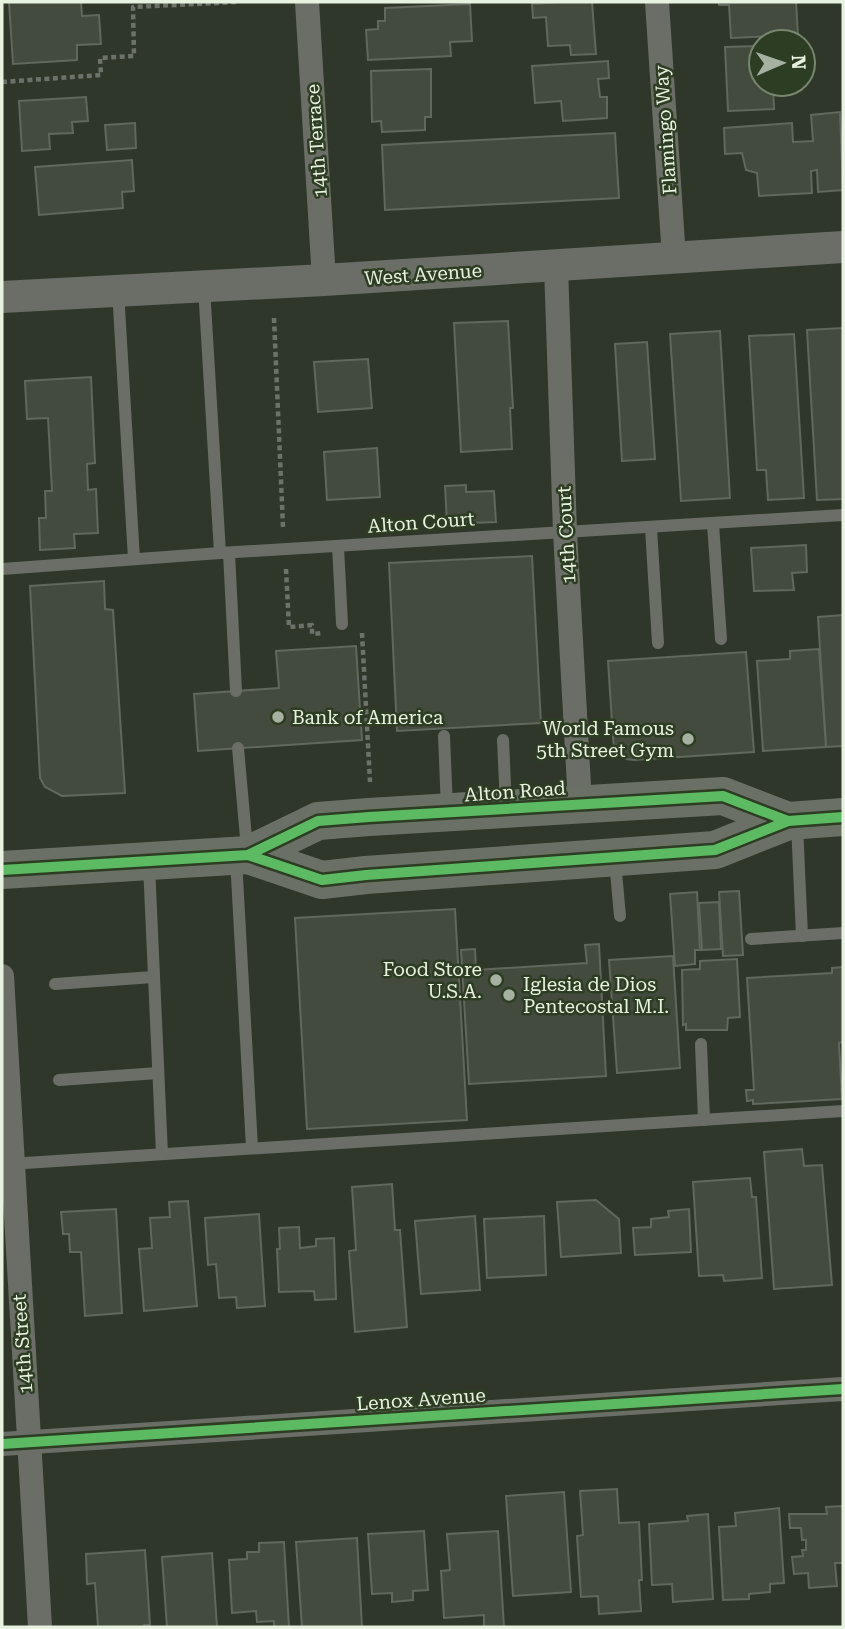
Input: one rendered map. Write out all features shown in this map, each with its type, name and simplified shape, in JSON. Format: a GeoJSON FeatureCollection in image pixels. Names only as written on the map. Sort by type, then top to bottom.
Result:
{"type":"FeatureCollection","features":[{"type":"Feature","properties":{"kind":"highway","name":"Alton Road"},"geometry":{"type":"LineString","coordinates":[[242,855],[318,821],[580,804],[723,796],[792,821]]}},
{"type":"Feature","properties":{"kind":"highway"},"geometry":{"type":"LineString","coordinates":[[615,857],[715,797]]}},
{"type":"Feature","properties":{"kind":"highway"},"geometry":{"type":"LineString","coordinates":[[366,875],[537,824],[580,804]]}},
{"type":"Feature","properties":{"kind":"highway","name":"Alton Road"},"geometry":{"type":"LineString","coordinates":[[2,870],[242,855],[322,880],[715,850],[792,821],[843,817]]}},
{"type":"Feature","properties":{"kind":"street","name":"14th Terrace"},"geometry":{"type":"LineString","coordinates":[[307,2],[324,280]]}},
{"type":"Feature","properties":{"kind":"street","name":"Flamingo Way"},"geometry":{"type":"LineString","coordinates":[[657,2],[674,258]]}},
{"type":"Feature","properties":{"kind":"street","name":"West Avenue"},"geometry":{"type":"LineString","coordinates":[[2,297],[324,280],[843,247]]}},
{"type":"Feature","properties":{"kind":"street","name":"14th Court"},"geometry":{"type":"LineString","coordinates":[[556,266],[565,532],[580,804]]}},
{"type":"Feature","properties":{"kind":"street","name":"14th Street"},"geometry":{"type":"LineString","coordinates":[[2,976],[7,1164],[29,1442],[40,1627]]}},
{"type":"Feature","properties":{"kind":"street","name":"Lenox Avenue"},"geometry":{"type":"LineString","coordinates":[[2,1444],[843,1389]]}},
{"type":"Feature","properties":{"kind":"lane"},"geometry":{"type":"LineString","coordinates":[[204,286],[236,691]]}},
{"type":"Feature","properties":{"kind":"lane"},"geometry":{"type":"LineString","coordinates":[[118,291],[134,559]]}},
{"type":"Feature","properties":{"kind":"lane","name":"Alton Court"},"geometry":{"type":"LineString","coordinates":[[2,569],[843,515]]}},
{"type":"Feature","properties":{"kind":"lane"},"geometry":{"type":"LineString","coordinates":[[713,524],[721,639]]}},
{"type":"Feature","properties":{"kind":"lane"},"geometry":{"type":"LineString","coordinates":[[651,528],[658,643]]}},
{"type":"Feature","properties":{"kind":"lane"},"geometry":{"type":"LineString","coordinates":[[338,546],[346,628]]}},
{"type":"Feature","properties":{"kind":"lane"},"geometry":{"type":"LineString","coordinates":[[444,736],[447,813]]}},
{"type":"Feature","properties":{"kind":"lane"},"geometry":{"type":"LineString","coordinates":[[503,740],[506,810]]}},
{"type":"Feature","properties":{"kind":"lane"},"geometry":{"type":"LineString","coordinates":[[238,748],[252,1148]]}},
{"type":"Feature","properties":{"kind":"lane"},"geometry":{"type":"LineString","coordinates":[[792,821],[802,936]]}},
{"type":"Feature","properties":{"kind":"lane"},"geometry":{"type":"LineString","coordinates":[[615,857],[620,916]]}},
{"type":"Feature","properties":{"kind":"lane"},"geometry":{"type":"LineString","coordinates":[[149,860],[162,1154]]}},
{"type":"Feature","properties":{"kind":"lane"},"geometry":{"type":"LineString","coordinates":[[751,939],[843,933]]}},
{"type":"Feature","properties":{"kind":"lane"},"geometry":{"type":"LineString","coordinates":[[55,984],[153,977]]}},
{"type":"Feature","properties":{"kind":"lane"},"geometry":{"type":"LineString","coordinates":[[701,1044],[704,1120]]}},
{"type":"Feature","properties":{"kind":"lane"},"geometry":{"type":"LineString","coordinates":[[59,1080],[158,1073]]}},
{"type":"Feature","properties":{"kind":"lane"},"geometry":{"type":"LineString","coordinates":[[7,1164],[843,1111]]}},
{"type":"Feature","properties":{"kind":"path"},"geometry":{"type":"LineString","coordinates":[[2,82],[101,75],[100,58],[134,56],[133,7],[238,2]]}},
{"type":"Feature","properties":{"kind":"path"},"geometry":{"type":"LineString","coordinates":[[274,318],[284,539]]}},
{"type":"Feature","properties":{"kind":"path"},"geometry":{"type":"LineString","coordinates":[[285,568],[289,627],[312,625],[312,634],[325,633]]}},
{"type":"Feature","properties":{"kind":"path"},"geometry":{"type":"LineString","coordinates":[[346,628],[362,631],[370,782]]}},
{"type":"Feature","properties":{"kind":"building"},"geometry":{"type":"Polygon","coordinates":[[[9,2],[81,2],[82,16],[99,15],[101,44],[77,45],[77,60],[13,64],[9,2]]]}},
{"type":"Feature","properties":{"kind":"building"},"geometry":{"type":"Polygon","coordinates":[[[592,2],[596,54],[571,55],[570,45],[548,46],[546,17],[533,18],[532,4],[592,2]]]}},
{"type":"Feature","properties":{"kind":"building"},"geometry":{"type":"Polygon","coordinates":[[[719,2],[796,2],[798,28],[747,28],[747,37],[731,38],[729,5],[719,5],[719,2]]]}},
{"type":"Feature","properties":{"kind":"building"},"geometry":{"type":"Polygon","coordinates":[[[470,4],[472,41],[450,42],[451,56],[368,60],[366,30],[378,29],[378,21],[385,21],[385,8],[470,4]]]}},
{"type":"Feature","properties":{"kind":"building"},"geometry":{"type":"Polygon","coordinates":[[[747,46],[747,98],[774,98],[774,109],[728,111],[725,47],[747,46]]]}},
{"type":"Feature","properties":{"kind":"building"},"geometry":{"type":"Polygon","coordinates":[[[608,61],[609,78],[598,79],[600,97],[607,97],[607,118],[563,121],[561,101],[535,103],[532,66],[608,61]]]}},
{"type":"Feature","properties":{"kind":"building"},"geometry":{"type":"Polygon","coordinates":[[[431,69],[431,117],[425,117],[425,130],[382,132],[381,121],[372,122],[371,71],[431,69]]]}},
{"type":"Feature","properties":{"kind":"building"},"geometry":{"type":"Polygon","coordinates":[[[86,97],[88,121],[72,122],[73,133],[49,134],[50,149],[22,151],[19,101],[86,97]]]}},
{"type":"Feature","properties":{"kind":"building"},"geometry":{"type":"Polygon","coordinates":[[[840,112],[843,190],[818,192],[817,170],[811,171],[812,193],[759,196],[757,173],[746,170],[742,153],[725,154],[724,128],[792,123],[793,142],[813,141],[811,115],[840,112]]]}},
{"type":"Feature","properties":{"kind":"building"},"geometry":{"type":"Polygon","coordinates":[[[135,123],[136,148],[107,150],[105,125],[135,123]]]}},
{"type":"Feature","properties":{"kind":"building"},"geometry":{"type":"Polygon","coordinates":[[[615,133],[619,198],[385,210],[382,145],[615,133]]]}},
{"type":"Feature","properties":{"kind":"building"},"geometry":{"type":"Polygon","coordinates":[[[132,160],[134,191],[122,192],[123,208],[39,215],[35,167],[132,160]]]}},
{"type":"Feature","properties":{"kind":"building"},"geometry":{"type":"Polygon","coordinates":[[[508,321],[513,408],[510,408],[512,449],[461,452],[454,323],[508,321]]]}},
{"type":"Feature","properties":{"kind":"building"},"geometry":{"type":"Polygon","coordinates":[[[843,328],[843,499],[817,500],[807,330],[843,328]]]}},
{"type":"Feature","properties":{"kind":"building"},"geometry":{"type":"Polygon","coordinates":[[[720,331],[730,498],[681,501],[670,334],[720,331]]]}},
{"type":"Feature","properties":{"kind":"building"},"geometry":{"type":"Polygon","coordinates":[[[794,334],[804,498],[768,500],[766,470],[757,470],[749,336],[794,334]]]}},
{"type":"Feature","properties":{"kind":"building"},"geometry":{"type":"Polygon","coordinates":[[[647,342],[655,459],[622,461],[615,344],[647,342]]]}},
{"type":"Feature","properties":{"kind":"building"},"geometry":{"type":"Polygon","coordinates":[[[368,359],[372,408],[318,412],[314,362],[368,359]]]}},
{"type":"Feature","properties":{"kind":"building"},"geometry":{"type":"Polygon","coordinates":[[[91,377],[95,463],[87,464],[88,490],[96,489],[98,533],[74,534],[75,548],[40,550],[39,518],[46,518],[45,491],[52,491],[48,418],[27,419],[25,381],[91,377]]]}},
{"type":"Feature","properties":{"kind":"building"},"geometry":{"type":"Polygon","coordinates":[[[377,448],[380,497],[327,500],[324,452],[377,448]]]}},
{"type":"Feature","properties":{"kind":"building"},"geometry":{"type":"Polygon","coordinates":[[[466,485],[466,492],[494,491],[496,522],[447,524],[445,486],[466,485]]]}},
{"type":"Feature","properties":{"kind":"building"},"geometry":{"type":"Polygon","coordinates":[[[806,545],[807,572],[792,573],[794,590],[754,591],[751,548],[806,545]]]}},
{"type":"Feature","properties":{"kind":"building"},"geometry":{"type":"Polygon","coordinates":[[[532,556],[541,723],[397,731],[389,563],[532,556]]]}},
{"type":"Feature","properties":{"kind":"building"},"geometry":{"type":"Polygon","coordinates":[[[104,581],[105,609],[113,610],[125,793],[62,796],[45,787],[40,778],[30,586],[104,581]]]}},
{"type":"Feature","properties":{"kind":"building"},"geometry":{"type":"Polygon","coordinates":[[[843,615],[843,746],[826,747],[818,617],[843,615]]]}},
{"type":"Feature","properties":{"kind":"building","name":"Bank of America"},"geometry":{"type":"Polygon","coordinates":[[[356,646],[362,740],[198,751],[194,694],[279,688],[276,651],[356,646]]]}},
{"type":"Feature","properties":{"kind":"building"},"geometry":{"type":"Polygon","coordinates":[[[819,649],[826,747],[763,751],[757,661],[790,659],[790,651],[819,649]]]}},
{"type":"Feature","properties":{"kind":"building"},"geometry":{"type":"Polygon","coordinates":[[[746,652],[754,752],[634,760],[619,754],[614,747],[608,661],[746,652]]]}},
{"type":"Feature","properties":{"kind":"building"},"geometry":{"type":"Polygon","coordinates":[[[739,891],[743,955],[723,956],[719,892],[739,891]]]}},
{"type":"Feature","properties":{"kind":"building"},"geometry":{"type":"Polygon","coordinates":[[[697,892],[700,950],[695,950],[695,964],[675,966],[670,894],[697,892]]]}},
{"type":"Feature","properties":{"kind":"building"},"geometry":{"type":"Polygon","coordinates":[[[719,902],[721,949],[702,950],[699,903],[719,902]]]}},
{"type":"Feature","properties":{"kind":"building"},"geometry":{"type":"Polygon","coordinates":[[[455,909],[467,1120],[307,1129],[295,918],[455,909]]]}},
{"type":"Feature","properties":{"kind":"building"},"geometry":{"type":"Polygon","coordinates":[[[599,944],[606,1076],[469,1084],[461,950],[475,949],[476,970],[587,963],[585,945],[599,944]]]}},
{"type":"Feature","properties":{"kind":"building"},"geometry":{"type":"Polygon","coordinates":[[[673,956],[680,1068],[617,1073],[609,960],[673,956]]]}},
{"type":"Feature","properties":{"kind":"building"},"geometry":{"type":"Polygon","coordinates":[[[737,959],[740,1017],[728,1018],[727,1030],[686,1030],[686,1024],[683,1025],[682,970],[700,969],[700,961],[737,959]]]}},
{"type":"Feature","properties":{"kind":"building"},"geometry":{"type":"Polygon","coordinates":[[[843,967],[843,1042],[839,1043],[842,1099],[753,1104],[753,1100],[747,1101],[746,1090],[754,1090],[747,978],[832,973],[832,968],[843,967]]]}},
{"type":"Feature","properties":{"kind":"building"},"geometry":{"type":"Polygon","coordinates":[[[802,1149],[804,1166],[822,1165],[832,1285],[774,1289],[764,1152],[802,1149]]]}},
{"type":"Feature","properties":{"kind":"building"},"geometry":{"type":"Polygon","coordinates":[[[750,1178],[752,1197],[756,1197],[762,1278],[724,1281],[723,1275],[699,1276],[693,1182],[750,1178]]]}},
{"type":"Feature","properties":{"kind":"building"},"geometry":{"type":"Polygon","coordinates":[[[392,1184],[395,1230],[400,1230],[407,1327],[355,1332],[349,1251],[356,1250],[352,1187],[392,1184]]]}},
{"type":"Feature","properties":{"kind":"building"},"geometry":{"type":"Polygon","coordinates":[[[596,1200],[619,1219],[621,1253],[561,1257],[557,1202],[596,1200]]]}},
{"type":"Feature","properties":{"kind":"building"},"geometry":{"type":"Polygon","coordinates":[[[188,1201],[197,1306],[144,1311],[139,1249],[152,1248],[150,1218],[170,1217],[169,1202],[188,1201]]]}},
{"type":"Feature","properties":{"kind":"building"},"geometry":{"type":"Polygon","coordinates":[[[116,1209],[122,1313],[85,1316],[81,1252],[70,1252],[69,1234],[63,1234],[61,1212],[116,1209]]]}},
{"type":"Feature","properties":{"kind":"building"},"geometry":{"type":"Polygon","coordinates":[[[689,1209],[691,1252],[635,1255],[633,1228],[651,1227],[651,1219],[669,1217],[668,1211],[689,1209]]]}},
{"type":"Feature","properties":{"kind":"building"},"geometry":{"type":"Polygon","coordinates":[[[259,1214],[265,1306],[237,1308],[236,1297],[219,1298],[216,1264],[208,1265],[205,1218],[259,1214]]]}},
{"type":"Feature","properties":{"kind":"building"},"geometry":{"type":"Polygon","coordinates":[[[475,1216],[480,1290],[421,1294],[415,1221],[475,1216]]]}},
{"type":"Feature","properties":{"kind":"building"},"geometry":{"type":"Polygon","coordinates":[[[544,1216],[546,1275],[487,1278],[484,1219],[544,1216]]]}},
{"type":"Feature","properties":{"kind":"building"},"geometry":{"type":"Polygon","coordinates":[[[299,1227],[300,1248],[316,1246],[316,1239],[334,1238],[336,1299],[315,1300],[314,1291],[279,1292],[279,1228],[299,1227]]]}},
{"type":"Feature","properties":{"kind":"building"},"geometry":{"type":"Polygon","coordinates":[[[617,1489],[619,1523],[639,1522],[641,1611],[599,1614],[598,1596],[581,1597],[577,1536],[583,1535],[580,1491],[617,1489]]]}},
{"type":"Feature","properties":{"kind":"building"},"geometry":{"type":"Polygon","coordinates":[[[564,1492],[571,1592],[513,1596],[506,1496],[564,1492]]]}},
{"type":"Feature","properties":{"kind":"building"},"geometry":{"type":"Polygon","coordinates":[[[843,1506],[843,1563],[835,1563],[837,1586],[809,1588],[808,1573],[794,1574],[792,1557],[803,1556],[806,1540],[802,1540],[801,1528],[790,1528],[789,1514],[827,1514],[826,1507],[843,1506]]]}},
{"type":"Feature","properties":{"kind":"building"},"geometry":{"type":"Polygon","coordinates":[[[779,1508],[784,1583],[770,1584],[770,1592],[749,1594],[749,1599],[723,1600],[719,1527],[736,1526],[735,1513],[779,1508]]]}},
{"type":"Feature","properties":{"kind":"building"},"geometry":{"type":"Polygon","coordinates":[[[708,1514],[713,1599],[673,1602],[672,1584],[652,1585],[649,1524],[688,1521],[687,1516],[708,1514]]]}},
{"type":"Feature","properties":{"kind":"building"},"geometry":{"type":"Polygon","coordinates":[[[424,1531],[428,1590],[413,1591],[413,1600],[392,1602],[392,1593],[372,1594],[368,1534],[424,1531]]]}},
{"type":"Feature","properties":{"kind":"building"},"geometry":{"type":"Polygon","coordinates":[[[498,1531],[504,1627],[484,1627],[484,1615],[444,1618],[441,1571],[450,1570],[447,1534],[498,1531]]]}},
{"type":"Feature","properties":{"kind":"building"},"geometry":{"type":"Polygon","coordinates":[[[357,1538],[362,1627],[302,1627],[296,1542],[357,1538]]]}},
{"type":"Feature","properties":{"kind":"building"},"geometry":{"type":"Polygon","coordinates":[[[284,1542],[289,1627],[274,1627],[274,1621],[257,1622],[256,1611],[232,1613],[229,1560],[247,1559],[247,1552],[259,1552],[259,1543],[284,1542]]]}},
{"type":"Feature","properties":{"kind":"building"},"geometry":{"type":"Polygon","coordinates":[[[145,1550],[150,1625],[98,1627],[95,1583],[87,1584],[86,1554],[145,1550]]]}},
{"type":"Feature","properties":{"kind":"building"},"geometry":{"type":"Polygon","coordinates":[[[212,1553],[217,1627],[167,1627],[162,1557],[212,1553]]]}},
{"type":"Feature","properties":{"kind":"cycle path"},"geometry":{"type":"LineString","coordinates":[[2,870],[248,855],[318,821],[369,817],[723,796],[788,821]]}},
{"type":"Feature","properties":{"kind":"cycle path"},"geometry":{"type":"LineString","coordinates":[[248,855],[322,880],[715,850],[788,821],[843,817]]}},
{"type":"Feature","properties":{"kind":"cycle path"},"geometry":{"type":"LineString","coordinates":[[2,1444],[843,1389]]}},
{"type":"Feature","properties":{"kind":"place","name":"Bank of America"},"geometry":{"type":"Point","coordinates":[278,717]}},
{"type":"Feature","properties":{"kind":"place","name":"World Famous 5th Street Gym"},"geometry":{"type":"Point","coordinates":[688,739]}},
{"type":"Feature","properties":{"kind":"place","name":"Food Store U.S.A."},"geometry":{"type":"Point","coordinates":[496,980]}},
{"type":"Feature","properties":{"kind":"place","name":"Iglesia de Dios Pentecostal M.I."},"geometry":{"type":"Point","coordinates":[509,995]}}]}
